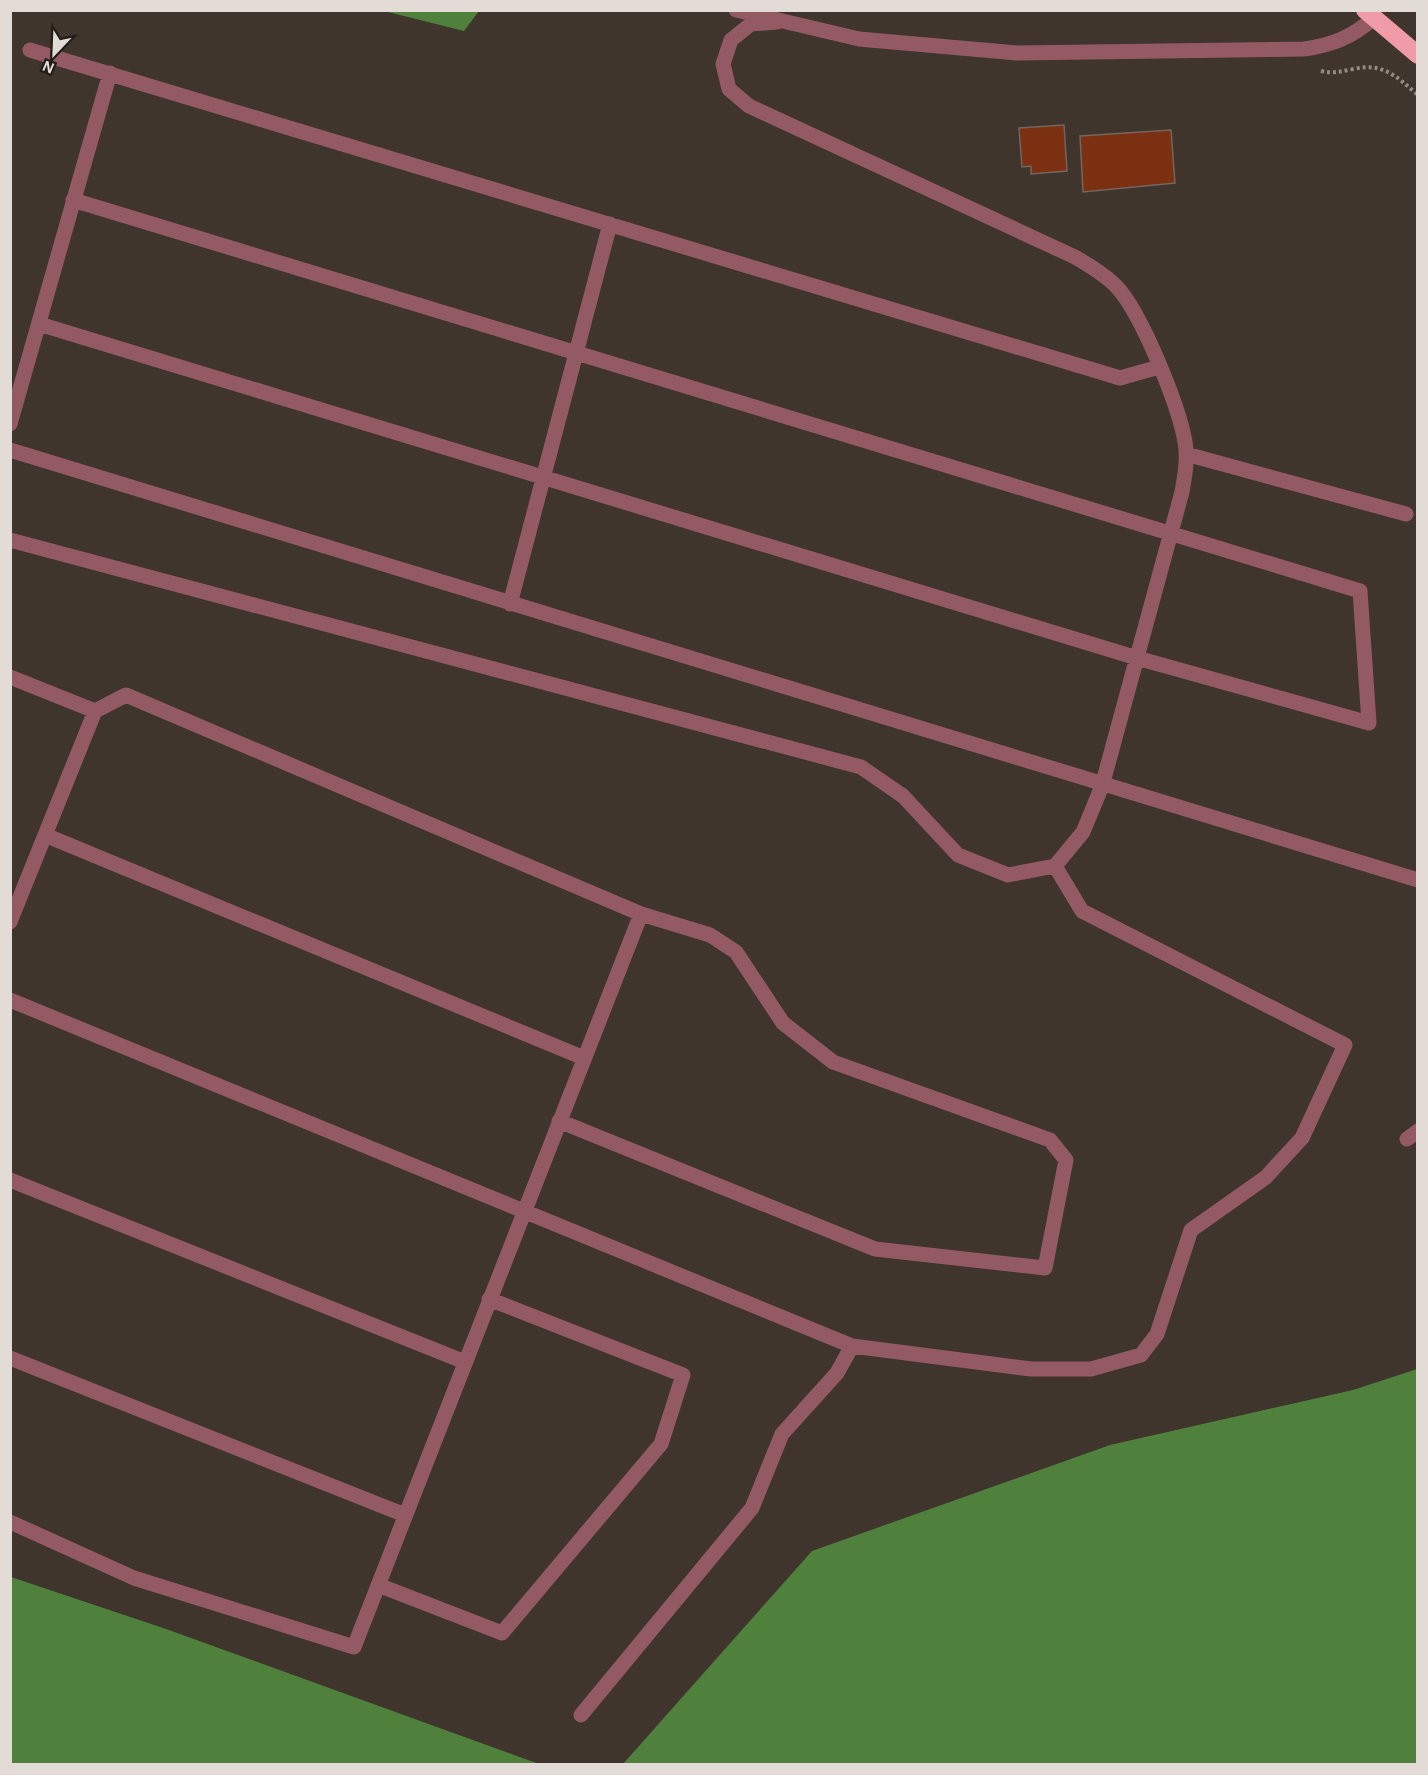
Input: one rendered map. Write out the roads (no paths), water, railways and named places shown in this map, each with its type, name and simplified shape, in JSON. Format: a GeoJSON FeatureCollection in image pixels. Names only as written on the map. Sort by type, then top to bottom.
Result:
{"type":"FeatureCollection","features":[{"type":"Feature","properties":{"kind":"highway"},"geometry":{"type":"LineString","coordinates":[[1370,14],[1418,55]]}},
{"type":"Feature","properties":{"kind":"street"},"geometry":{"type":"LineString","coordinates":[[736,10],[777,22],[859,39],[1017,53],[1304,49],[1332,45],[1357,33],[1370,14]]}},
{"type":"Feature","properties":{"kind":"street"},"geometry":{"type":"LineString","coordinates":[[10,540],[861,767],[903,796],[958,855],[1008,875],[1055,866],[1083,832],[1102,786],[1182,492],[1186,454],[1178,417],[1133,308],[1117,287],[1097,270],[1064,252],[749,106],[729,89],[723,64],[731,40],[751,24],[777,22]]}},
{"type":"Feature","properties":{"kind":"street"},"geometry":{"type":"LineString","coordinates":[[30,50],[1120,378],[1159,367]]}},
{"type":"Feature","properties":{"kind":"street"},"geometry":{"type":"LineString","coordinates":[[10,424],[110,73]]}},
{"type":"Feature","properties":{"kind":"street"},"geometry":{"type":"LineString","coordinates":[[39,324],[1137,658],[1369,723],[1360,591],[74,200]]}},
{"type":"Feature","properties":{"kind":"street"},"geometry":{"type":"LineString","coordinates":[[510,604],[610,224]]}},
{"type":"Feature","properties":{"kind":"street"},"geometry":{"type":"LineString","coordinates":[[10,450],[1102,786],[1418,880]]}},
{"type":"Feature","properties":{"kind":"street"},"geometry":{"type":"LineString","coordinates":[[1186,454],[1407,514]]}},
{"type":"Feature","properties":{"kind":"street"},"geometry":{"type":"LineString","coordinates":[[10,677],[95,711]]}},
{"type":"Feature","properties":{"kind":"street"},"geometry":{"type":"LineString","coordinates":[[10,922],[17,889],[45,835],[95,711],[126,695],[642,914],[710,935],[736,952],[783,1023],[833,1062],[1050,1140],[1066,1160],[1045,1268],[875,1249],[559,1121]]}},
{"type":"Feature","properties":{"kind":"street"},"geometry":{"type":"LineString","coordinates":[[45,835],[584,1058]]}},
{"type":"Feature","properties":{"kind":"street"},"geometry":{"type":"LineString","coordinates":[[10,1000],[852,1346],[1031,1369],[1090,1369],[1141,1354],[1157,1334],[1191,1230],[1266,1177],[1302,1138],[1345,1045],[1082,911],[1055,866]]}},
{"type":"Feature","properties":{"kind":"street"},"geometry":{"type":"LineString","coordinates":[[10,1522],[134,1578],[354,1647],[642,914]]}},
{"type":"Feature","properties":{"kind":"street"},"geometry":{"type":"LineString","coordinates":[[10,1180],[465,1362]]}},
{"type":"Feature","properties":{"kind":"street"},"geometry":{"type":"LineString","coordinates":[[378,1585],[502,1633],[661,1444],[683,1375],[489,1299]]}},
{"type":"Feature","properties":{"kind":"street"},"geometry":{"type":"LineString","coordinates":[[581,1715],[752,1508],[782,1434],[837,1373],[852,1346]]}},
{"type":"Feature","properties":{"kind":"street"},"geometry":{"type":"LineString","coordinates":[[10,1358],[405,1515]]}}]}
